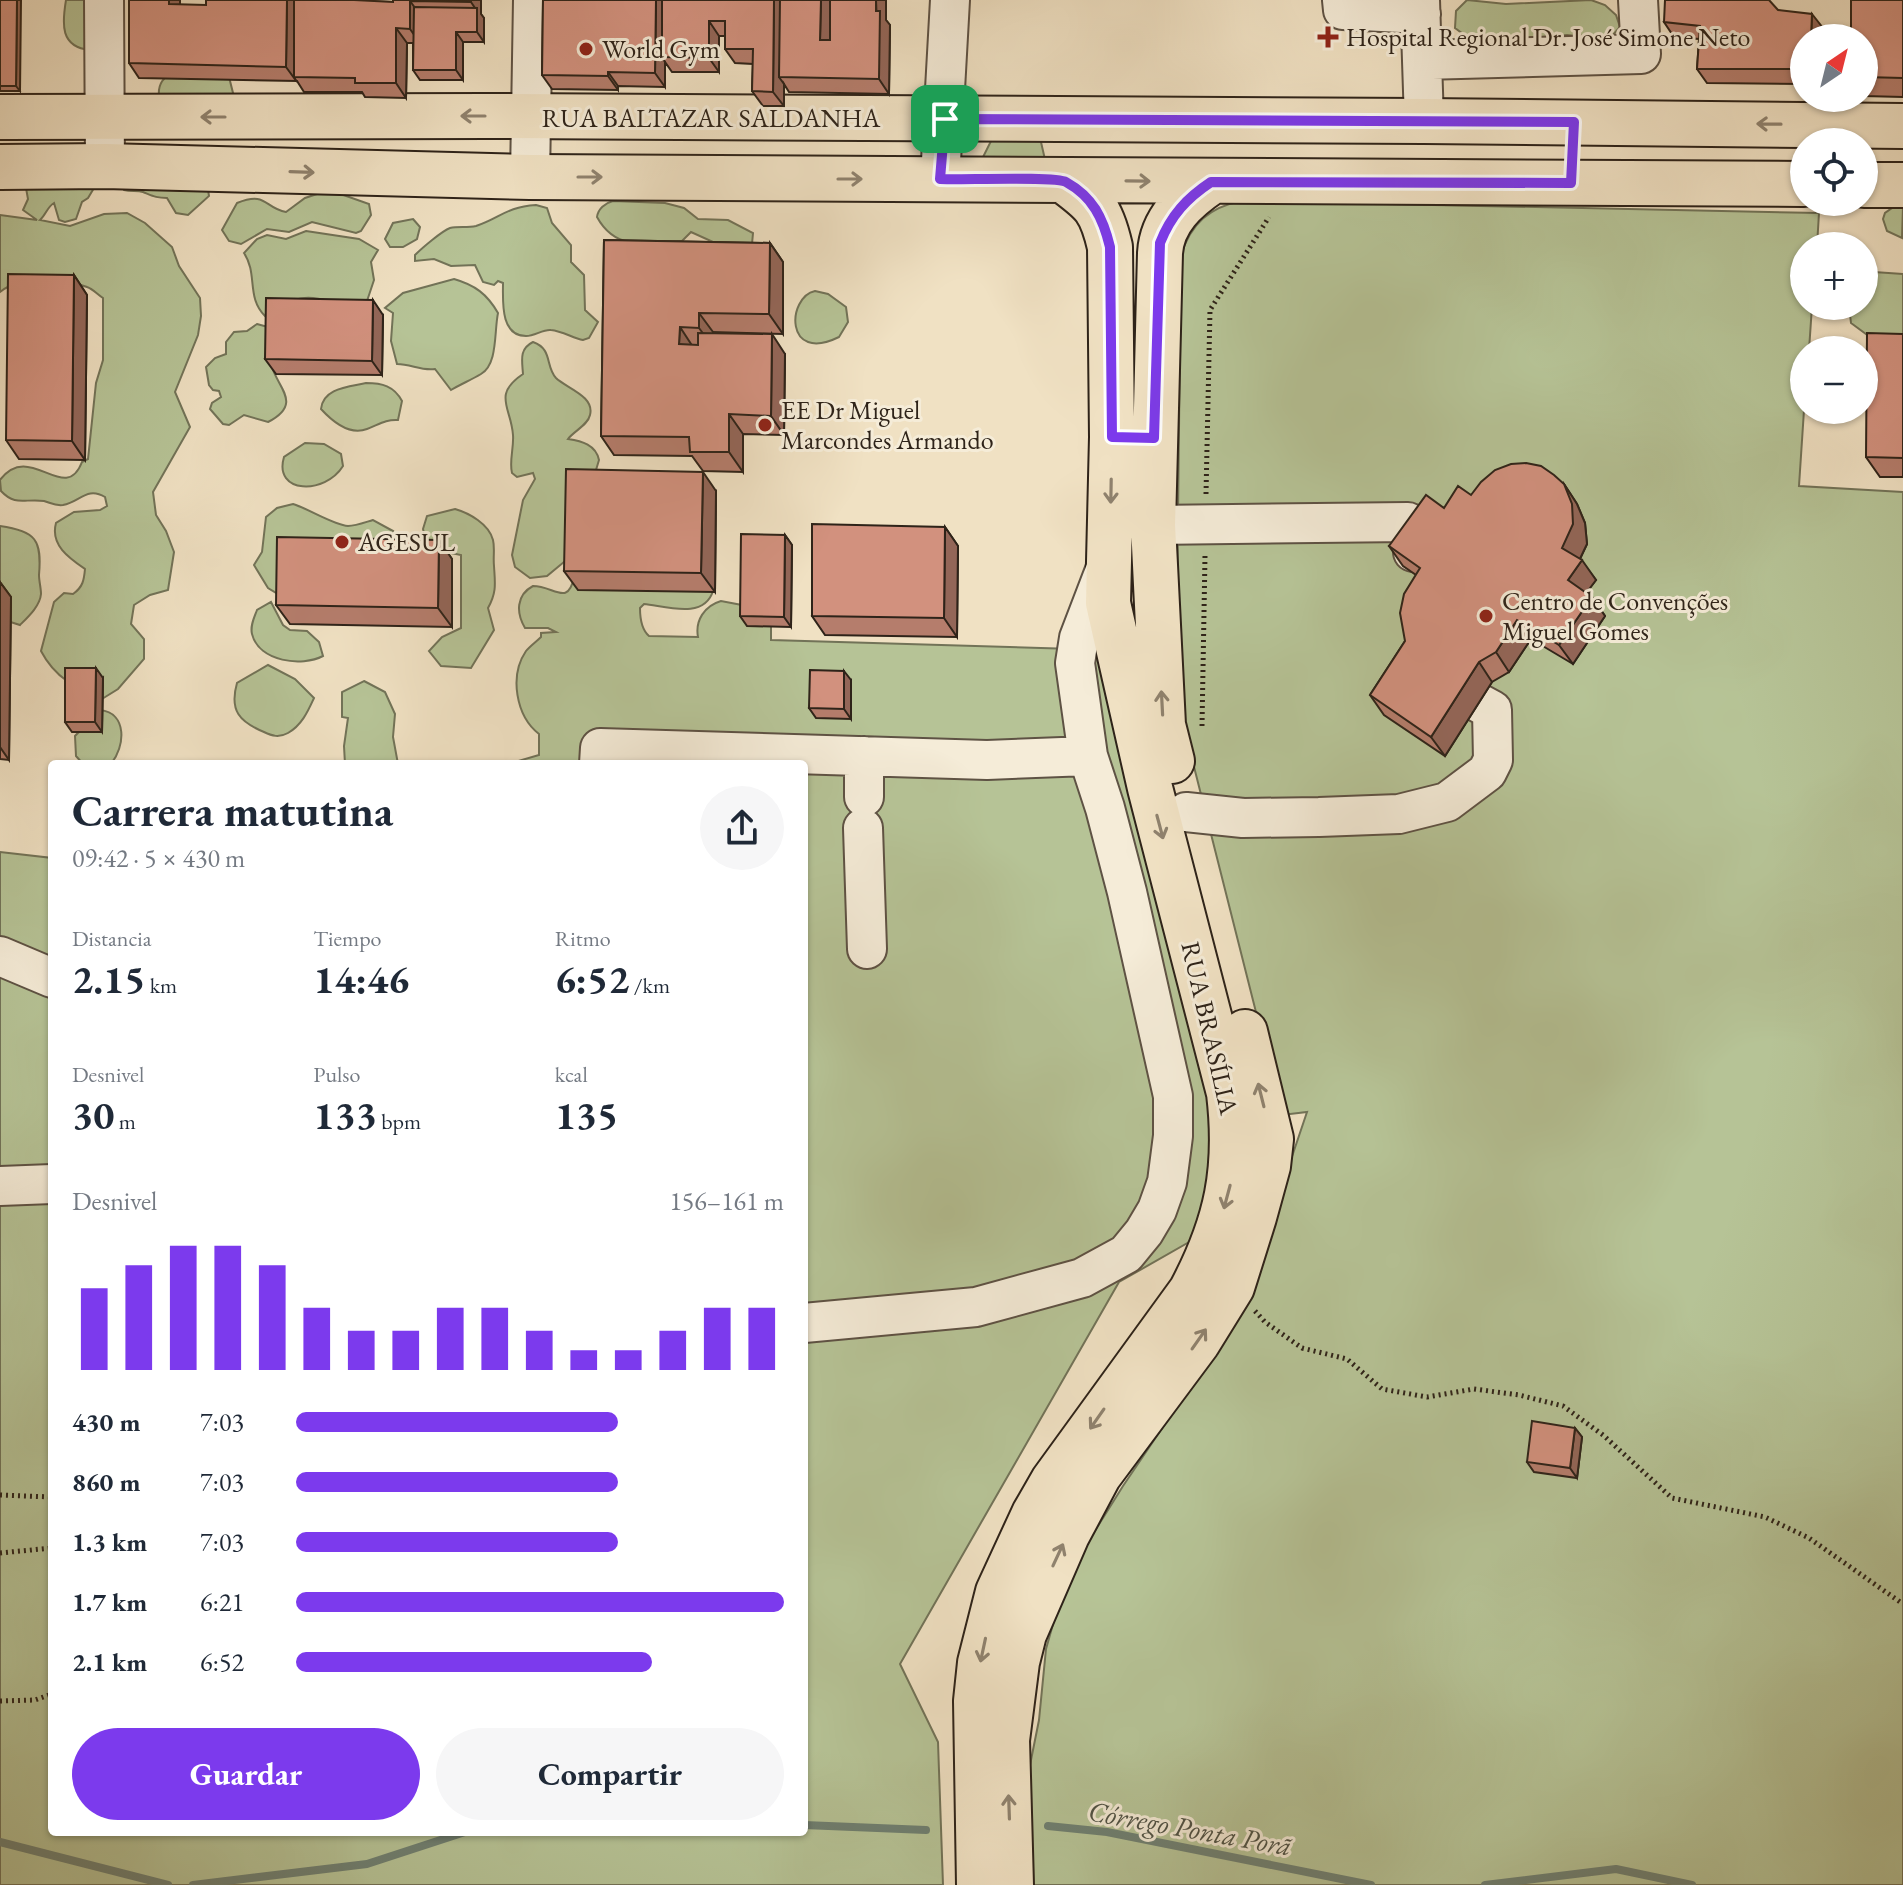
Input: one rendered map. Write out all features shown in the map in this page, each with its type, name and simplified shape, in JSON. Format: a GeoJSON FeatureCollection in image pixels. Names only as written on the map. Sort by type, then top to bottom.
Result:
{"type":"FeatureCollection","features":[{"type":"Feature","properties":{"kind":"main road","name":"RUA BALTAZAR SALDANHA"},"geometry":{"type":"LineString","coordinates":[[0,117],[531,118],[943,149],[1063,180],[1790,184]]}},
{"type":"Feature","properties":{"kind":"main road","name":"RUA BALTAZAR SALDANHA"},"geometry":{"type":"LineString","coordinates":[[0,167],[105,166],[530,177],[1424,121],[1903,126]]}},
{"type":"Feature","properties":{"kind":"main road"},"geometry":{"type":"LineString","coordinates":[[1571,183],[1574,122]]}},
{"type":"Feature","properties":{"kind":"main road","name":"RUA BRASÍLIA"},"geometry":{"type":"LineString","coordinates":[[1011,1885],[1007,1740],[1017,1662],[1033,1610],[1099,1475],[1198,1342],[1232,1287],[1268,1166],[1271,1139],[1163,725],[1153,525],[1133,438],[1110,247],[1104,220],[1095,205],[1063,180]]}},
{"type":"Feature","properties":{"kind":"main road","name":"RUA BRASÍLIA"},"geometry":{"type":"LineString","coordinates":[[979,1885],[976,1701],[980,1663],[998,1592],[1053,1481],[1191,1291],[1206,1262],[1232,1177],[1234,1132],[1229,1093],[1128,696],[1108,603],[1110,555],[1133,438],[1160,243],[1172,217],[1189,197],[1211,182]]}},
{"type":"Feature","properties":{"kind":"main road"},"geometry":{"type":"LineString","coordinates":[[1878,185],[1903,185]]}},
{"type":"Feature","properties":{"kind":"street"},"geometry":{"type":"LineString","coordinates":[[104,0],[105,166]]}},
{"type":"Feature","properties":{"kind":"street"},"geometry":{"type":"LineString","coordinates":[[530,177],[533,0]]}},
{"type":"Feature","properties":{"kind":"street"},"geometry":{"type":"LineString","coordinates":[[943,149],[950,0]]}},
{"type":"Feature","properties":{"kind":"street"},"geometry":{"type":"LineString","coordinates":[[1342,0],[1343,10],[1420,7],[1424,121]]}},
{"type":"Feature","properties":{"kind":"street"},"geometry":{"type":"LineString","coordinates":[[1423,60],[1641,54],[1638,0]]}},
{"type":"Feature","properties":{"kind":"street"},"geometry":{"type":"LineString","coordinates":[[1153,525],[1408,522],[1424,531],[1413,552]]}},
{"type":"Feature","properties":{"kind":"street"},"geometry":{"type":"LineString","coordinates":[[808,1323],[976,1307],[1082,1278],[1126,1254],[1157,1210],[1167,1182],[1173,1136],[1173,1096],[1127,892],[1088,756],[1075,663],[1079,638],[1110,555]]}},
{"type":"Feature","properties":{"kind":"street"},"geometry":{"type":"LineString","coordinates":[[1186,812],[1243,818],[1399,814],[1447,802],[1487,772],[1493,760],[1492,710],[1479,703]]}},
{"type":"Feature","properties":{"kind":"street"},"geometry":{"type":"LineString","coordinates":[[599,760],[600,748],[987,760],[1088,756]]}},
{"type":"Feature","properties":{"kind":"street"},"geometry":{"type":"LineString","coordinates":[[864,756],[867,949]]}},
{"type":"Feature","properties":{"kind":"street"},"geometry":{"type":"LineString","coordinates":[[0,956],[48,976]]}},
{"type":"Feature","properties":{"kind":"street"},"geometry":{"type":"LineString","coordinates":[[0,1186],[48,1184]]}},
{"type":"Feature","properties":{"kind":"path"},"geometry":{"type":"LineString","coordinates":[[1201,735],[1210,310],[1271,214]]}},
{"type":"Feature","properties":{"kind":"path"},"geometry":{"type":"LineString","coordinates":[[1232,1287],[1265,1322],[1302,1348],[1347,1359],[1382,1389],[1427,1397],[1474,1389],[1519,1395],[1563,1406],[1603,1435],[1672,1498],[1765,1517],[1809,1538],[1903,1604]]}},
{"type":"Feature","properties":{"kind":"path"},"geometry":{"type":"LineString","coordinates":[[0,1495],[48,1497]]}},
{"type":"Feature","properties":{"kind":"path"},"geometry":{"type":"LineString","coordinates":[[0,1553],[48,1548]]}},
{"type":"Feature","properties":{"kind":"path"},"geometry":{"type":"LineString","coordinates":[[0,1701],[35,1700],[48,1695]]}},
{"type":"Feature","properties":{"kind":"green space"},"geometry":{"type":"Polygon","coordinates":[[[66,0],[111,0],[90,50],[73,44],[65,33],[66,0]]]}},
{"type":"Feature","properties":{"kind":"green space"},"geometry":{"type":"Polygon","coordinates":[[[1467,0],[1506,4],[1591,0],[1605,5],[1616,15],[1620,27],[1612,36],[1601,39],[1567,35],[1481,42],[1470,39],[1455,28],[1456,11],[1467,0]]]}},
{"type":"Feature","properties":{"kind":"green space"},"geometry":{"type":"Polygon","coordinates":[[[182,65],[227,69],[233,93],[228,104],[160,102],[161,84],[182,65]]]}},
{"type":"Feature","properties":{"kind":"green space"},"geometry":{"type":"Polygon","coordinates":[[[995,133],[1037,139],[1041,142],[1046,164],[982,159],[995,133]]]}},
{"type":"Feature","properties":{"kind":"green space"},"geometry":{"type":"Polygon","coordinates":[[[122,184],[208,190],[209,196],[188,215],[176,213],[167,198],[124,190],[122,184]]]}},
{"type":"Feature","properties":{"kind":"green space"},"geometry":{"type":"Polygon","coordinates":[[[26,188],[94,188],[82,202],[76,219],[59,220],[54,203],[40,220],[70,226],[104,214],[127,213],[145,223],[172,247],[179,266],[200,298],[198,335],[175,392],[190,427],[153,492],[156,515],[174,552],[168,590],[150,595],[134,605],[131,624],[144,639],[144,659],[118,689],[102,699],[67,681],[41,651],[54,602],[64,593],[73,594],[85,573],[85,569],[58,544],[56,523],[74,512],[100,510],[107,506],[105,497],[93,493],[58,505],[11,499],[1,491],[0,480],[11,470],[23,466],[66,478],[75,474],[82,462],[88,459],[96,383],[103,360],[103,298],[91,289],[78,284],[42,280],[18,284],[0,292],[0,215],[37,220],[23,210],[28,199],[26,188]]]}},
{"type":"Feature","properties":{"kind":"green space"},"geometry":{"type":"Polygon","coordinates":[[[335,192],[369,204],[371,215],[361,231],[356,233],[312,222],[289,232],[267,229],[241,244],[229,241],[222,230],[237,203],[260,200],[286,212],[305,198],[335,192]]]}},
{"type":"Feature","properties":{"kind":"green space"},"geometry":{"type":"Polygon","coordinates":[[[613,201],[665,203],[684,208],[698,219],[728,220],[753,233],[752,244],[713,242],[691,232],[682,241],[646,244],[624,241],[605,228],[597,217],[602,207],[613,201]]]}},
{"type":"Feature","properties":{"kind":"green space"},"geometry":{"type":"Polygon","coordinates":[[[1242,201],[1790,212],[1790,216],[1819,216],[1818,232],[1790,232],[1790,320],[1811,320],[1810,336],[1790,336],[1790,424],[1803,424],[1799,486],[1903,492],[1903,1885],[1006,1885],[1039,1720],[1046,1649],[1059,1603],[1076,1561],[1242,1310],[1257,1280],[1268,1247],[1273,1213],[1307,1112],[1282,1115],[1176,687],[1181,255],[1196,226],[1211,213],[1242,201]]]}},
{"type":"Feature","properties":{"kind":"green space"},"geometry":{"type":"Polygon","coordinates":[[[536,205],[547,208],[552,223],[571,245],[571,262],[584,275],[585,310],[598,322],[589,338],[583,340],[551,330],[529,336],[518,334],[507,324],[503,283],[498,281],[494,285],[483,282],[475,265],[451,266],[434,259],[415,261],[418,252],[450,228],[476,226],[510,210],[536,205]]]}},
{"type":"Feature","properties":{"kind":"green space"},"geometry":{"type":"Polygon","coordinates":[[[1895,206],[1903,206],[1902,238],[1887,231],[1883,219],[1885,213],[1895,206]]]}},
{"type":"Feature","properties":{"kind":"green space"},"geometry":{"type":"Polygon","coordinates":[[[413,219],[420,227],[417,239],[403,247],[390,247],[385,239],[393,223],[413,219]]]}},
{"type":"Feature","properties":{"kind":"green space"},"geometry":{"type":"Polygon","coordinates":[[[306,231],[359,239],[378,250],[371,262],[374,280],[367,301],[350,305],[313,298],[300,299],[284,304],[265,316],[256,301],[251,269],[244,253],[257,239],[267,235],[286,239],[306,231]]]}},
{"type":"Feature","properties":{"kind":"green space"},"geometry":{"type":"Polygon","coordinates":[[[1878,272],[1903,274],[1903,336],[1869,336],[1851,320],[1878,320],[1878,272]]]}},
{"type":"Feature","properties":{"kind":"green space"},"geometry":{"type":"Polygon","coordinates":[[[454,279],[480,291],[498,313],[490,363],[481,374],[451,390],[435,369],[397,364],[391,341],[393,313],[385,308],[403,293],[454,279]]]}},
{"type":"Feature","properties":{"kind":"green space"},"geometry":{"type":"Polygon","coordinates":[[[815,291],[828,294],[846,307],[848,322],[839,337],[821,343],[808,342],[800,336],[796,326],[799,305],[815,291]]]}},
{"type":"Feature","properties":{"kind":"green space"},"geometry":{"type":"Polygon","coordinates":[[[257,324],[268,327],[270,358],[285,396],[284,409],[268,422],[244,415],[229,425],[223,424],[210,409],[212,403],[221,397],[219,391],[209,385],[206,367],[215,358],[226,354],[226,342],[234,332],[247,331],[257,324]]]}},
{"type":"Feature","properties":{"kind":"green space"},"geometry":{"type":"Polygon","coordinates":[[[533,342],[546,353],[556,378],[588,403],[589,419],[568,439],[592,447],[599,460],[570,557],[547,576],[530,578],[515,567],[512,555],[523,500],[535,479],[533,473],[517,477],[512,473],[513,435],[506,395],[508,388],[523,374],[523,352],[533,342]]]}},
{"type":"Feature","properties":{"kind":"green space"},"geometry":{"type":"Polygon","coordinates":[[[366,383],[387,386],[399,396],[402,401],[398,420],[354,431],[336,422],[321,409],[331,393],[366,383]]]}},
{"type":"Feature","properties":{"kind":"green space"},"geometry":{"type":"Polygon","coordinates":[[[305,443],[324,444],[341,454],[343,466],[325,482],[314,486],[293,484],[286,478],[283,469],[284,457],[305,443]]]}},
{"type":"Feature","properties":{"kind":"green space"},"geometry":{"type":"Polygon","coordinates":[[[293,504],[342,525],[373,520],[393,531],[385,545],[278,594],[268,588],[254,565],[262,552],[266,517],[277,508],[293,504]]]}},
{"type":"Feature","properties":{"kind":"green space"},"geometry":{"type":"Polygon","coordinates":[[[455,509],[483,524],[494,543],[495,587],[488,608],[494,630],[471,668],[441,666],[429,651],[442,637],[461,628],[461,555],[446,552],[426,541],[423,529],[427,516],[455,509]]]}},
{"type":"Feature","properties":{"kind":"green space"},"geometry":{"type":"Polygon","coordinates":[[[0,526],[29,534],[39,553],[40,598],[20,625],[4,620],[0,613],[0,526]]]}},
{"type":"Feature","properties":{"kind":"green space"},"geometry":{"type":"Polygon","coordinates":[[[574,577],[713,591],[701,606],[693,608],[644,604],[640,608],[641,620],[649,636],[698,637],[702,615],[710,606],[721,601],[747,606],[771,626],[771,640],[1107,650],[1218,1080],[1212,1229],[1119,1282],[900,1664],[938,1742],[943,1885],[0,1885],[0,852],[48,858],[48,1836],[808,1836],[808,760],[522,760],[539,755],[539,734],[520,706],[518,672],[526,651],[541,637],[541,633],[556,632],[548,628],[525,628],[519,605],[523,594],[533,586],[564,593],[574,577]]]}},
{"type":"Feature","properties":{"kind":"green space"},"geometry":{"type":"Polygon","coordinates":[[[271,602],[283,625],[290,630],[307,631],[319,642],[323,656],[293,661],[282,660],[263,651],[252,634],[252,625],[257,610],[271,602]]]}},
{"type":"Feature","properties":{"kind":"green space"},"geometry":{"type":"Polygon","coordinates":[[[268,665],[295,679],[314,698],[301,722],[282,736],[270,735],[249,724],[238,714],[234,701],[237,683],[268,665]]]}},
{"type":"Feature","properties":{"kind":"green space"},"geometry":{"type":"Polygon","coordinates":[[[364,681],[385,692],[395,714],[393,737],[397,760],[345,760],[348,718],[342,717],[342,692],[364,681]]]}},
{"type":"Feature","properties":{"kind":"green space"},"geometry":{"type":"Polygon","coordinates":[[[100,710],[116,717],[121,740],[114,760],[80,760],[76,756],[75,736],[100,710]]]}},
{"type":"Feature","properties":{"kind":"building"},"geometry":{"type":"Polygon","coordinates":[[[0,0],[17,0],[16,86],[0,86],[0,0]]]}},
{"type":"Feature","properties":{"kind":"building"},"geometry":{"type":"Polygon","coordinates":[[[129,0],[169,0],[169,4],[206,5],[206,0],[287,0],[286,67],[129,63],[129,0]]]}},
{"type":"Feature","properties":{"kind":"building"},"geometry":{"type":"Polygon","coordinates":[[[294,0],[471,0],[471,2],[410,1],[410,29],[396,28],[396,83],[355,83],[355,78],[294,77],[294,0]]]}},
{"type":"Feature","properties":{"kind":"building"},"geometry":{"type":"Polygon","coordinates":[[[543,0],[656,0],[655,73],[542,75],[543,0]]]}},
{"type":"Feature","properties":{"kind":"building"},"geometry":{"type":"Polygon","coordinates":[[[662,0],[774,0],[773,92],[752,91],[753,49],[725,49],[725,21],[709,21],[709,58],[662,57],[662,0]]]}},
{"type":"Feature","properties":{"kind":"building"},"geometry":{"type":"Polygon","coordinates":[[[780,0],[821,0],[820,40],[830,40],[830,0],[876,0],[876,11],[880,11],[879,79],[779,77],[780,0]]]}},
{"type":"Feature","properties":{"kind":"building"},"geometry":{"type":"Polygon","coordinates":[[[1665,0],[1769,0],[1778,10],[1812,14],[1812,24],[1790,24],[1790,69],[1697,69],[1700,26],[1664,22],[1665,0]]]}},
{"type":"Feature","properties":{"kind":"building"},"geometry":{"type":"Polygon","coordinates":[[[1851,0],[1903,0],[1903,78],[1878,77],[1878,24],[1851,24],[1851,0]]]}},
{"type":"Feature","properties":{"kind":"building"},"geometry":{"type":"Polygon","coordinates":[[[414,7],[477,8],[477,32],[456,32],[456,70],[413,70],[414,7]]]}},
{"type":"Feature","properties":{"kind":"building"},"geometry":{"type":"Polygon","coordinates":[[[604,240],[770,243],[769,314],[699,313],[699,328],[680,327],[679,344],[698,345],[698,333],[772,334],[771,416],[729,414],[729,452],[690,452],[689,437],[601,436],[604,240]]]}},
{"type":"Feature","properties":{"kind":"building"},"geometry":{"type":"Polygon","coordinates":[[[8,274],[74,275],[72,441],[6,440],[8,274]]]}},
{"type":"Feature","properties":{"kind":"building"},"geometry":{"type":"Polygon","coordinates":[[[266,298],[373,300],[372,361],[265,359],[266,298]]]}},
{"type":"Feature","properties":{"kind":"building"},"geometry":{"type":"Polygon","coordinates":[[[1867,333],[1903,334],[1903,458],[1866,457],[1866,424],[1878,424],[1878,336],[1867,336],[1867,333]]]}},
{"type":"Feature","properties":{"kind":"building"},"geometry":{"type":"Polygon","coordinates":[[[1526,463],[1541,466],[1564,484],[1572,504],[1573,524],[1562,548],[1582,560],[1568,580],[1592,597],[1559,645],[1517,620],[1496,652],[1479,662],[1431,737],[1370,695],[1405,641],[1400,613],[1404,594],[1420,568],[1389,546],[1426,495],[1444,508],[1458,486],[1471,495],[1495,470],[1526,463]]]}},
{"type":"Feature","properties":{"kind":"building"},"geometry":{"type":"Polygon","coordinates":[[[566,469],[703,472],[701,573],[564,571],[566,469]]]}},
{"type":"Feature","properties":{"kind":"building"},"geometry":{"type":"Polygon","coordinates":[[[812,524],[945,527],[944,618],[812,616],[812,524]]]}},
{"type":"Feature","properties":{"kind":"building"},"geometry":{"type":"Polygon","coordinates":[[[741,534],[785,535],[784,617],[740,616],[741,534]]]}},
{"type":"Feature","properties":{"kind":"building"},"geometry":{"type":"Polygon","coordinates":[[[277,537],[439,540],[438,608],[276,605],[277,537]]]}},
{"type":"Feature","properties":{"kind":"building"},"geometry":{"type":"Polygon","coordinates":[[[65,668],[96,668],[95,722],[65,722],[65,668]]]}},
{"type":"Feature","properties":{"kind":"building"},"geometry":{"type":"Polygon","coordinates":[[[810,670],[844,671],[844,709],[809,708],[810,670]]]}},
{"type":"Feature","properties":{"kind":"building"},"geometry":{"type":"Polygon","coordinates":[[[1532,1421],[1575,1428],[1570,1468],[1527,1462],[1532,1421]]]}},
{"type":"Feature","properties":{"kind":"waterway","name":"Córrego Ponta Porã"},"geometry":{"type":"LineString","coordinates":[[808,1825],[926,1830]]}},
{"type":"Feature","properties":{"kind":"waterway","name":"Córrego Ponta Porã"},"geometry":{"type":"LineString","coordinates":[[1048,1826],[1107,1832],[1371,1885]]}},
{"type":"Feature","properties":{"kind":"waterway","name":"Córrego Ponta Porã"},"geometry":{"type":"LineString","coordinates":[[193,1885],[367,1864],[453,1836]]}},
{"type":"Feature","properties":{"kind":"waterway","name":"Córrego Ponta Porã"},"geometry":{"type":"LineString","coordinates":[[0,1842],[168,1885]]}},
{"type":"Feature","properties":{"kind":"waterway","name":"Córrego Ponta Porã"},"geometry":{"type":"LineString","coordinates":[[1485,1885],[1616,1869],[1692,1885]]}},
{"type":"Feature","properties":{"kind":"place","name":"Hospital Regional Dr. José Simone Neto"},"geometry":{"type":"Point","coordinates":[1328,37]}},
{"type":"Feature","properties":{"kind":"place","name":"World Gym"},"geometry":{"type":"Point","coordinates":[586,49]}},
{"type":"Feature","properties":{"kind":"place","name":"EE Dr Miguel Marcondes Armando"},"geometry":{"type":"Point","coordinates":[765,425]}},
{"type":"Feature","properties":{"kind":"place","name":"AGESUL"},"geometry":{"type":"Point","coordinates":[342,542]}},
{"type":"Feature","properties":{"kind":"place","name":"Centro de Convenções Miguel Gomes"},"geometry":{"type":"Point","coordinates":[1486,616]}},
{"type":"Feature","properties":{"kind":"route"},"geometry":{"type":"LineString","coordinates":[[945,119],[1574,122],[1571,183],[1211,182],[1189,197],[1172,217],[1160,243],[1154,438],[1112,437],[1110,247],[1104,220],[1095,205],[1063,180],[940,179],[945,119]]}}]}
